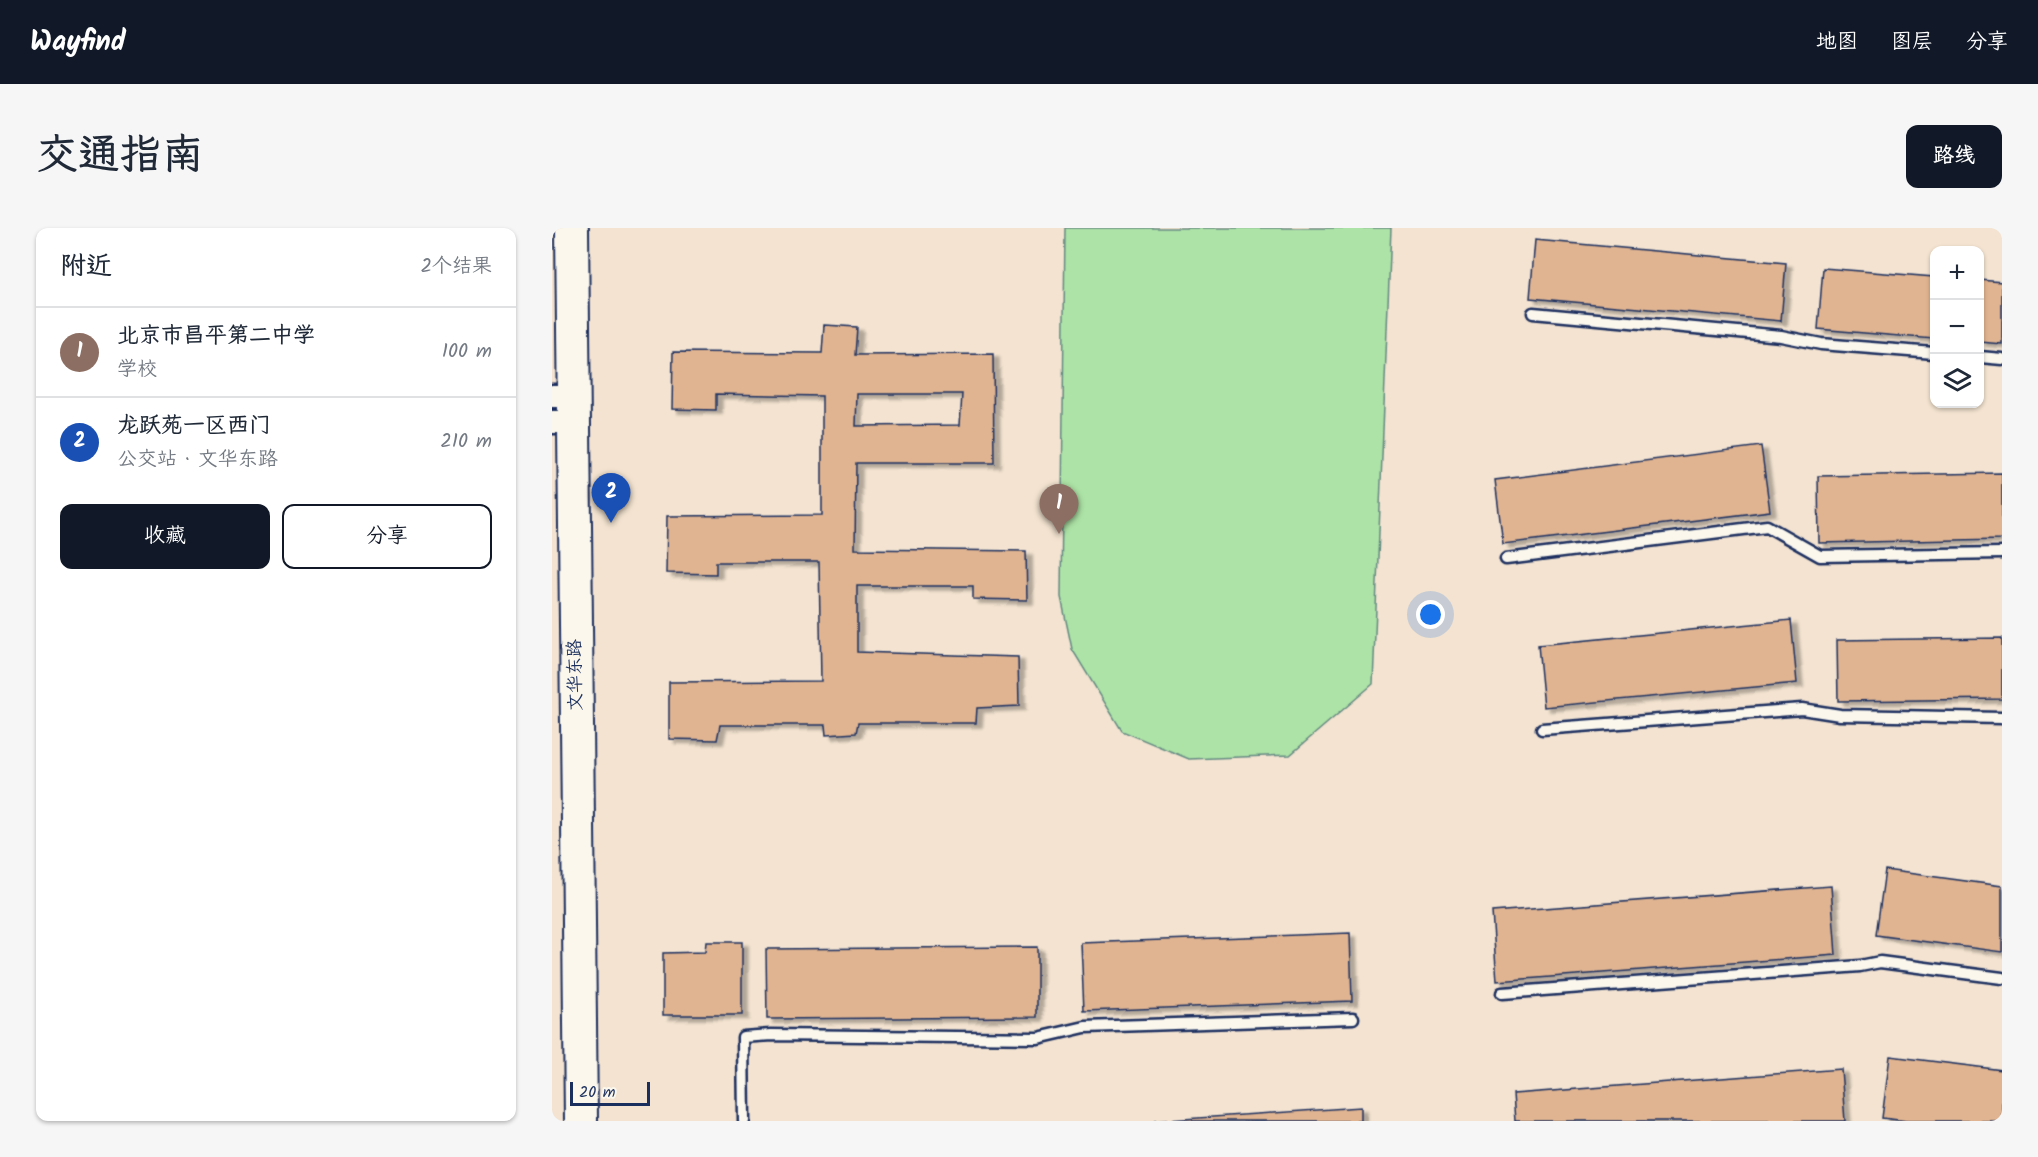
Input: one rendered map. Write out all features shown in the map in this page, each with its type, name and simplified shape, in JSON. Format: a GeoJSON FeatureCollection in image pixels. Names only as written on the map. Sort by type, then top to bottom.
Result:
{"type":"FeatureCollection","features":[{"type":"Feature","properties":{"kind":"street","name":"文华东路"},"geometry":{"type":"LineString","coordinates":[[572,228],[563,409],[580,1121]]}},
{"type":"Feature","properties":{"kind":"lane"},"geometry":{"type":"LineString","coordinates":[[1533,313],[1781,336],[1821,344],[1930,353]]}},
{"type":"Feature","properties":{"kind":"lane"},"geometry":{"type":"LineString","coordinates":[[1984,357],[2002,358]]}},
{"type":"Feature","properties":{"kind":"lane"},"geometry":{"type":"LineString","coordinates":[[1506,558],[1767,526],[1820,556],[2002,553]]}},
{"type":"Feature","properties":{"kind":"lane"},"geometry":{"type":"LineString","coordinates":[[1542,729],[1802,709],[1840,715],[2002,718]]}},
{"type":"Feature","properties":{"kind":"lane"},"geometry":{"type":"LineString","coordinates":[[1502,993],[1848,967],[1880,962],[2002,978]]}},
{"type":"Feature","properties":{"kind":"lane"},"geometry":{"type":"LineString","coordinates":[[744,1121],[743,1037],[771,1035],[1038,1038],[1085,1027],[1353,1018]]}},
{"type":"Feature","properties":{"kind":"green space"},"geometry":{"type":"Polygon","coordinates":[[[1065,228],[1391,228],[1373,684],[1290,755],[1189,759],[1122,731],[1072,649],[1061,597],[1065,228]]]}},
{"type":"Feature","properties":{"kind":"building"},"geometry":{"type":"Polygon","coordinates":[[[1535,240],[1786,263],[1781,321],[1530,298],[1535,240]]]}},
{"type":"Feature","properties":{"kind":"building"},"geometry":{"type":"Polygon","coordinates":[[[1823,268],[1930,277],[1930,339],[1818,329],[1823,268]]]}},
{"type":"Feature","properties":{"kind":"building"},"geometry":{"type":"Polygon","coordinates":[[[1984,280],[2002,282],[2002,344],[1984,342],[1984,280]]]}},
{"type":"Feature","properties":{"kind":"building"},"geometry":{"type":"Polygon","coordinates":[[[824,325],[857,327],[855,355],[993,354],[994,463],[856,463],[855,549],[1026,551],[1027,600],[973,599],[973,586],[857,586],[857,652],[1018,657],[1019,706],[977,708],[976,723],[858,723],[856,733],[826,735],[825,725],[720,725],[717,740],[669,739],[669,682],[821,681],[819,562],[716,562],[716,574],[666,573],[667,516],[822,515],[822,396],[716,394],[716,410],[672,409],[673,352],[822,353],[824,325]],[[857,394],[856,426],[960,425],[962,394],[857,394]]]}},
{"type":"Feature","properties":{"kind":"building"},"geometry":{"type":"Polygon","coordinates":[[[1761,446],[1770,511],[1503,544],[1495,480],[1761,446]]]}},
{"type":"Feature","properties":{"kind":"building"},"geometry":{"type":"Polygon","coordinates":[[[2002,473],[2002,539],[1819,543],[1818,476],[2002,473]]]}},
{"type":"Feature","properties":{"kind":"building"},"geometry":{"type":"Polygon","coordinates":[[[1791,620],[1797,683],[1544,707],[1538,645],[1791,620]]]}},
{"type":"Feature","properties":{"kind":"building"},"geometry":{"type":"Polygon","coordinates":[[[2002,638],[2002,699],[1838,701],[1837,640],[2002,638]]]}},
{"type":"Feature","properties":{"kind":"building"},"geometry":{"type":"Polygon","coordinates":[[[1885,870],[2002,886],[2002,952],[1876,935],[1885,870]]]}},
{"type":"Feature","properties":{"kind":"building"},"geometry":{"type":"Polygon","coordinates":[[[1831,886],[1836,955],[1497,981],[1492,912],[1831,886]]]}},
{"type":"Feature","properties":{"kind":"building"},"geometry":{"type":"Polygon","coordinates":[[[1350,933],[1352,1001],[1084,1011],[1081,943],[1350,933]]]}},
{"type":"Feature","properties":{"kind":"building"},"geometry":{"type":"Polygon","coordinates":[[[706,942],[742,942],[742,1015],[663,1015],[663,953],[705,952],[706,942]]]}},
{"type":"Feature","properties":{"kind":"building"},"geometry":{"type":"Polygon","coordinates":[[[1037,947],[1037,1017],[767,1019],[766,949],[1037,947]]]}},
{"type":"Feature","properties":{"kind":"building"},"geometry":{"type":"Polygon","coordinates":[[[1890,1056],[2002,1070],[2002,1121],[1907,1121],[1882,1118],[1890,1056]]]}},
{"type":"Feature","properties":{"kind":"building"},"geometry":{"type":"Polygon","coordinates":[[[1841,1069],[1845,1121],[1515,1121],[1513,1094],[1841,1069]]]}},
{"type":"Feature","properties":{"kind":"building"},"geometry":{"type":"Polygon","coordinates":[[[1361,1107],[1361,1121],[1154,1121],[1361,1107]]]}},
{"type":"Feature","properties":{"kind":"place","name":"龙跃苑一区西门"},"geometry":{"type":"Point","coordinates":[611,523]}},
{"type":"Feature","properties":{"kind":"place","name":"北京市昌平第二中学"},"geometry":{"type":"Point","coordinates":[1059,534]}}]}
